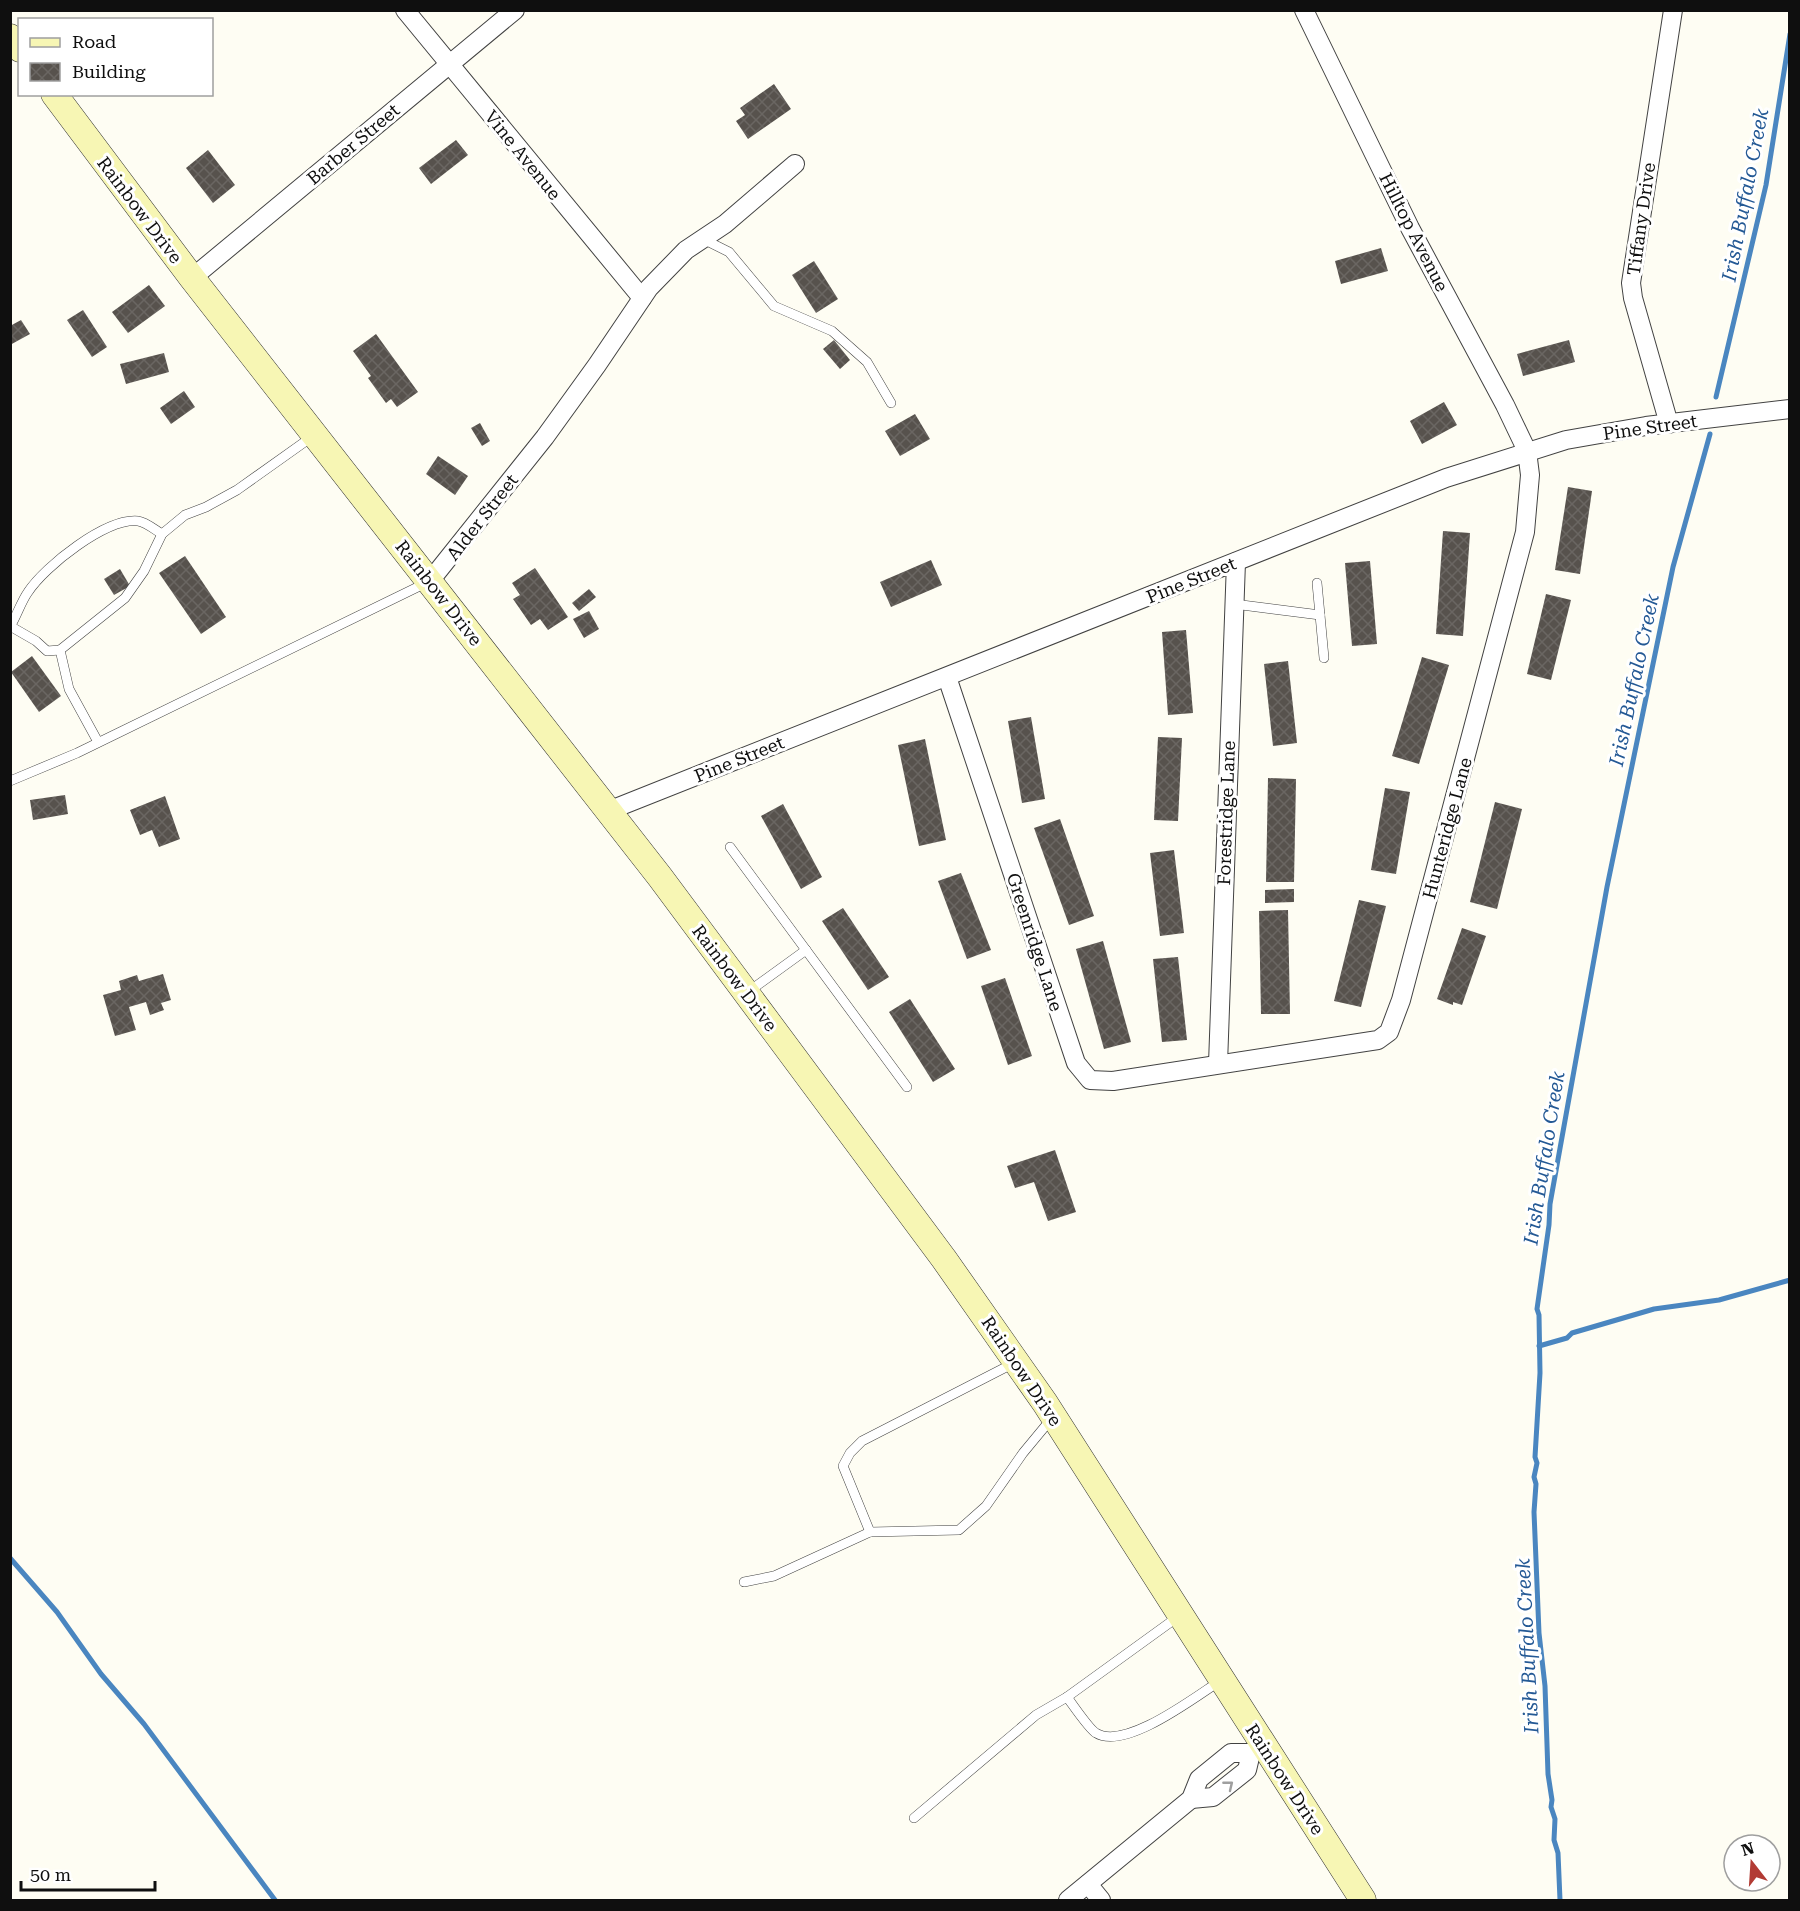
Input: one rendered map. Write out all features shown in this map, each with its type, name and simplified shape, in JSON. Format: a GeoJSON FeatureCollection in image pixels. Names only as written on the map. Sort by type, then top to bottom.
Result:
{"type":"FeatureCollection","features":[{"type":"Feature","properties":{"kind":"street","name":"Vine Avenue"},"geometry":{"type":"LineString","coordinates":[[405,10],[642,298]]}},
{"type":"Feature","properties":{"kind":"street","name":"Barber Street"},"geometry":{"type":"LineString","coordinates":[[192,278],[515,10]]}},
{"type":"Feature","properties":{"kind":"street","name":"Hilltop Avenue"},"geometry":{"type":"LineString","coordinates":[[1304,10],[1410,228],[1505,405],[1527,451]]}},
{"type":"Feature","properties":{"kind":"street","name":"Tiffany Drive"},"geometry":{"type":"LineString","coordinates":[[1669,424],[1633,298],[1631,283],[1672,10]]}},
{"type":"Feature","properties":{"kind":"street","name":"Rainbow Drive"},"geometry":{"type":"LineString","coordinates":[[56,96],[192,278],[608,811],[944,1259],[1053,1416],[1221,1680],[1257,1748],[1363,1900]]}},
{"type":"Feature","properties":{"kind":"street","name":"Alder Street"},"geometry":{"type":"LineString","coordinates":[[430,581],[545,437],[642,298],[686,250],[725,224],[795,164]]}},
{"type":"Feature","properties":{"kind":"street","name":"Pine Street"},"geometry":{"type":"LineString","coordinates":[[608,811],[1446,478],[1566,440],[1646,426],[1790,409]]}},
{"type":"Feature","properties":{"kind":"street","name":"Hunteridge Lane"},"geometry":{"type":"LineString","coordinates":[[1218,1064],[1378,1040],[1389,1032],[1401,1000],[1526,531],[1530,475],[1527,451]]}},
{"type":"Feature","properties":{"kind":"street","name":"Forestridge Lane"},"geometry":{"type":"LineString","coordinates":[[1218,1064],[1236,562]]}},
{"type":"Feature","properties":{"kind":"street","name":"Greenridge Lane"},"geometry":{"type":"LineString","coordinates":[[947,677],[1076,1063],[1090,1080],[1113,1081],[1218,1064]]}},
{"type":"Feature","properties":{"kind":"street"},"geometry":{"type":"LineString","coordinates":[[1068,1900],[1191,1799],[1213,1797],[1247,1770],[1257,1748]]}},
{"type":"Feature","properties":{"kind":"street"},"geometry":{"type":"LineString","coordinates":[[1088,1884],[1101,1900]]}},
{"type":"Feature","properties":{"kind":"lane"},"geometry":{"type":"LineString","coordinates":[[702,239],[729,252],[774,306],[832,332],[867,362],[891,403]]}},
{"type":"Feature","properties":{"kind":"lane"},"geometry":{"type":"LineString","coordinates":[[162,534],[140,521],[121,522],[87,537],[28,591],[11,626],[36,641],[47,651],[60,650],[125,598],[144,571],[162,534],[185,515],[206,507],[237,490],[315,435]]}},
{"type":"Feature","properties":{"kind":"lane","name":"Alder Street"},"geometry":{"type":"LineString","coordinates":[[10,781],[98,742],[430,581]]}},
{"type":"Feature","properties":{"kind":"lane"},"geometry":{"type":"LineString","coordinates":[[1317,583],[1324,658]]}},
{"type":"Feature","properties":{"kind":"lane"},"geometry":{"type":"LineString","coordinates":[[1234,604],[1320,615]]}},
{"type":"Feature","properties":{"kind":"lane"},"geometry":{"type":"LineString","coordinates":[[60,650],[69,689],[98,742]]}},
{"type":"Feature","properties":{"kind":"lane"},"geometry":{"type":"LineString","coordinates":[[730,847],[908,1087]]}},
{"type":"Feature","properties":{"kind":"lane"},"geometry":{"type":"LineString","coordinates":[[746,993],[806,950]]}},
{"type":"Feature","properties":{"kind":"lane"},"geometry":{"type":"LineString","coordinates":[[870,1532],[843,1466],[850,1454],[862,1442],[1017,1361]]}},
{"type":"Feature","properties":{"kind":"lane"},"geometry":{"type":"LineString","coordinates":[[744,1582],[774,1576],[870,1532],[959,1530],[986,1506],[1023,1453],[1053,1416]]}},
{"type":"Feature","properties":{"kind":"lane"},"geometry":{"type":"LineString","coordinates":[[914,1818],[1036,1715],[1066,1697],[1180,1615]]}},
{"type":"Feature","properties":{"kind":"lane"},"geometry":{"type":"LineString","coordinates":[[1066,1697],[1095,1733],[1113,1737],[1128,1736],[1168,1715],[1221,1680]]}},
{"type":"Feature","properties":{"kind":"building"},"geometry":{"type":"Polygon","coordinates":[[[774,84],[791,109],[748,139],[736,121],[745,115],[740,108],[774,84]]]}},
{"type":"Feature","properties":{"kind":"building"},"geometry":{"type":"Polygon","coordinates":[[[456,140],[468,155],[431,184],[419,168],[456,140]]]}},
{"type":"Feature","properties":{"kind":"building"},"geometry":{"type":"Polygon","coordinates":[[[208,150],[235,185],[213,203],[186,168],[208,150]]]}},
{"type":"Feature","properties":{"kind":"building"},"geometry":{"type":"Polygon","coordinates":[[[1381,248],[1388,271],[1341,284],[1335,261],[1381,248]]]}},
{"type":"Feature","properties":{"kind":"building"},"geometry":{"type":"Polygon","coordinates":[[[814,261],[838,299],[816,313],[792,275],[814,261]]]}},
{"type":"Feature","properties":{"kind":"building"},"geometry":{"type":"Polygon","coordinates":[[[149,285],[165,306],[128,333],[112,312],[149,285]]]}},
{"type":"Feature","properties":{"kind":"building"},"geometry":{"type":"Polygon","coordinates":[[[83,310],[107,347],[92,357],[67,320],[83,310]]]}},
{"type":"Feature","properties":{"kind":"building"},"geometry":{"type":"Polygon","coordinates":[[[21,320],[30,334],[10,345],[10,326],[21,320]]]}},
{"type":"Feature","properties":{"kind":"building"},"geometry":{"type":"Polygon","coordinates":[[[376,334],[418,392],[397,407],[391,399],[386,403],[368,378],[371,376],[353,351],[376,334]]]}},
{"type":"Feature","properties":{"kind":"building"},"geometry":{"type":"Polygon","coordinates":[[[834,340],[850,360],[840,369],[823,349],[834,340]]]}},
{"type":"Feature","properties":{"kind":"building"},"geometry":{"type":"Polygon","coordinates":[[[1569,340],[1575,362],[1523,376],[1517,354],[1569,340]]]}},
{"type":"Feature","properties":{"kind":"building"},"geometry":{"type":"Polygon","coordinates":[[[164,353],[169,372],[126,384],[120,364],[164,353]]]}},
{"type":"Feature","properties":{"kind":"building"},"geometry":{"type":"Polygon","coordinates":[[[184,391],[195,407],[171,424],[160,408],[184,391]]]}},
{"type":"Feature","properties":{"kind":"building"},"geometry":{"type":"Polygon","coordinates":[[[1444,402],[1457,425],[1422,444],[1410,421],[1444,402]]]}},
{"type":"Feature","properties":{"kind":"building"},"geometry":{"type":"Polygon","coordinates":[[[915,414],[930,439],[900,456],[885,431],[915,414]]]}},
{"type":"Feature","properties":{"kind":"building"},"geometry":{"type":"Polygon","coordinates":[[[480,423],[490,441],[482,446],[471,428],[480,423]]]}},
{"type":"Feature","properties":{"kind":"building"},"geometry":{"type":"Polygon","coordinates":[[[438,456],[468,476],[455,495],[426,474],[438,456]]]}},
{"type":"Feature","properties":{"kind":"building"},"geometry":{"type":"Polygon","coordinates":[[[1568,487],[1592,491],[1580,574],[1555,570],[1568,487]]]}},
{"type":"Feature","properties":{"kind":"building"},"geometry":{"type":"Polygon","coordinates":[[[1443,531],[1470,533],[1463,636],[1436,634],[1443,531]]]}},
{"type":"Feature","properties":{"kind":"building"},"geometry":{"type":"Polygon","coordinates":[[[185,556],[226,617],[201,634],[159,573],[185,556]]]}},
{"type":"Feature","properties":{"kind":"building"},"geometry":{"type":"Polygon","coordinates":[[[931,560],[942,585],[891,607],[880,582],[931,560]]]}},
{"type":"Feature","properties":{"kind":"building"},"geometry":{"type":"Polygon","coordinates":[[[1370,561],[1377,644],[1352,646],[1345,563],[1370,561]]]}},
{"type":"Feature","properties":{"kind":"building"},"geometry":{"type":"Polygon","coordinates":[[[535,568],[568,617],[548,630],[540,619],[531,625],[513,599],[520,595],[512,583],[535,568]]]}},
{"type":"Feature","properties":{"kind":"building"},"geometry":{"type":"Polygon","coordinates":[[[120,569],[130,586],[114,595],[104,579],[120,569]]]}},
{"type":"Feature","properties":{"kind":"building"},"geometry":{"type":"Polygon","coordinates":[[[589,589],[596,597],[579,611],[572,603],[589,589]]]}},
{"type":"Feature","properties":{"kind":"building"},"geometry":{"type":"Polygon","coordinates":[[[1546,594],[1571,600],[1551,680],[1527,674],[1546,594]]]}},
{"type":"Feature","properties":{"kind":"building"},"geometry":{"type":"Polygon","coordinates":[[[589,611],[599,629],[584,638],[573,619],[589,611]]]}},
{"type":"Feature","properties":{"kind":"building"},"geometry":{"type":"Polygon","coordinates":[[[1186,630],[1193,713],[1168,715],[1162,632],[1186,630]]]}},
{"type":"Feature","properties":{"kind":"building"},"geometry":{"type":"Polygon","coordinates":[[[32,656],[61,696],[39,712],[11,672],[32,656]]]}},
{"type":"Feature","properties":{"kind":"building"},"geometry":{"type":"Polygon","coordinates":[[[1422,657],[1449,665],[1419,764],[1392,756],[1422,657]]]}},
{"type":"Feature","properties":{"kind":"building"},"geometry":{"type":"Polygon","coordinates":[[[1288,661],[1297,743],[1273,746],[1264,664],[1288,661]]]}},
{"type":"Feature","properties":{"kind":"building"},"geometry":{"type":"Polygon","coordinates":[[[1031,717],[1045,799],[1022,803],[1008,721],[1031,717]]]}},
{"type":"Feature","properties":{"kind":"building"},"geometry":{"type":"Polygon","coordinates":[[[1158,737],[1182,738],[1178,821],[1154,820],[1158,737]]]}},
{"type":"Feature","properties":{"kind":"building"},"geometry":{"type":"Polygon","coordinates":[[[925,739],[946,840],[919,846],[898,745],[925,739]]]}},
{"type":"Feature","properties":{"kind":"building"},"geometry":{"type":"Polygon","coordinates":[[[1268,778],[1296,779],[1294,882],[1266,882],[1268,778]]]}},
{"type":"Feature","properties":{"kind":"building"},"geometry":{"type":"Polygon","coordinates":[[[1385,788],[1410,792],[1396,874],[1371,870],[1385,788]]]}},
{"type":"Feature","properties":{"kind":"building"},"geometry":{"type":"Polygon","coordinates":[[[65,795],[68,814],[33,820],[30,800],[65,795]]]}},
{"type":"Feature","properties":{"kind":"building"},"geometry":{"type":"Polygon","coordinates":[[[165,796],[180,839],[159,847],[152,830],[140,835],[130,810],[165,796]]]}},
{"type":"Feature","properties":{"kind":"building"},"geometry":{"type":"Polygon","coordinates":[[[1495,802],[1522,809],[1497,909],[1470,902],[1495,802]]]}},
{"type":"Feature","properties":{"kind":"building"},"geometry":{"type":"Polygon","coordinates":[[[783,804],[822,877],[801,889],[761,816],[783,804]]]}},
{"type":"Feature","properties":{"kind":"building"},"geometry":{"type":"Polygon","coordinates":[[[1060,819],[1094,916],[1069,925],[1034,828],[1060,819]]]}},
{"type":"Feature","properties":{"kind":"building"},"geometry":{"type":"Polygon","coordinates":[[[1174,850],[1184,933],[1160,936],[1150,853],[1174,850]]]}},
{"type":"Feature","properties":{"kind":"building"},"geometry":{"type":"Polygon","coordinates":[[[961,873],[991,950],[967,959],[938,881],[961,873]]]}},
{"type":"Feature","properties":{"kind":"building"},"geometry":{"type":"Polygon","coordinates":[[[1294,889],[1294,902],[1265,903],[1265,890],[1294,889]]]}},
{"type":"Feature","properties":{"kind":"building"},"geometry":{"type":"Polygon","coordinates":[[[1359,900],[1386,906],[1361,1007],[1334,1001],[1359,900]]]}},
{"type":"Feature","properties":{"kind":"building"},"geometry":{"type":"Polygon","coordinates":[[[843,908],[889,977],[868,990],[822,921],[843,908]]]}},
{"type":"Feature","properties":{"kind":"building"},"geometry":{"type":"Polygon","coordinates":[[[1288,910],[1290,1014],[1261,1014],[1259,911],[1288,910]]]}},
{"type":"Feature","properties":{"kind":"building"},"geometry":{"type":"Polygon","coordinates":[[[1462,928],[1486,936],[1462,1005],[1453,1002],[1453,1005],[1437,999],[1462,928]]]}},
{"type":"Feature","properties":{"kind":"building"},"geometry":{"type":"Polygon","coordinates":[[[1103,941],[1131,1042],[1104,1049],[1076,949],[1103,941]]]}},
{"type":"Feature","properties":{"kind":"building"},"geometry":{"type":"Polygon","coordinates":[[[1178,957],[1187,1040],[1162,1042],[1153,959],[1178,957]]]}},
{"type":"Feature","properties":{"kind":"building"},"geometry":{"type":"Polygon","coordinates":[[[163,974],[171,1000],[161,1003],[164,1010],[150,1015],[146,1002],[129,1007],[136,1030],[115,1036],[103,995],[121,990],[119,981],[137,975],[139,981],[163,974]]]}},
{"type":"Feature","properties":{"kind":"building"},"geometry":{"type":"Polygon","coordinates":[[[1005,978],[1032,1056],[1008,1065],[981,986],[1005,978]]]}},
{"type":"Feature","properties":{"kind":"building"},"geometry":{"type":"Polygon","coordinates":[[[910,999],[955,1069],[933,1082],[889,1012],[910,999]]]}},
{"type":"Feature","properties":{"kind":"building"},"geometry":{"type":"Polygon","coordinates":[[[1055,1150],[1076,1212],[1048,1221],[1034,1182],[1015,1188],[1007,1166],[1055,1150]]]}},
{"type":"Feature","properties":{"kind":"waterway","name":"Irish Buffalo Creek"},"geometry":{"type":"LineString","coordinates":[[1716,397],[1766,185],[1790,34]]}},
{"type":"Feature","properties":{"kind":"waterway","name":"Irish Buffalo Creek"},"geometry":{"type":"LineString","coordinates":[[1560,1900],[1558,1853],[1554,1840],[1555,1819],[1551,1807],[1548,1774],[1534,1512],[1540,1373],[1537,1309],[1550,1204],[1607,887],[1673,567],[1710,434]]}},
{"type":"Feature","properties":{"kind":"waterway"},"geometry":{"type":"LineString","coordinates":[[1539,1346],[1567,1338],[1572,1333],[1654,1309],[1719,1300],[1790,1280]]}},
{"type":"Feature","properties":{"kind":"waterway"},"geometry":{"type":"LineString","coordinates":[[10,1558],[57,1612],[101,1674],[144,1724],[275,1900]]}}]}
